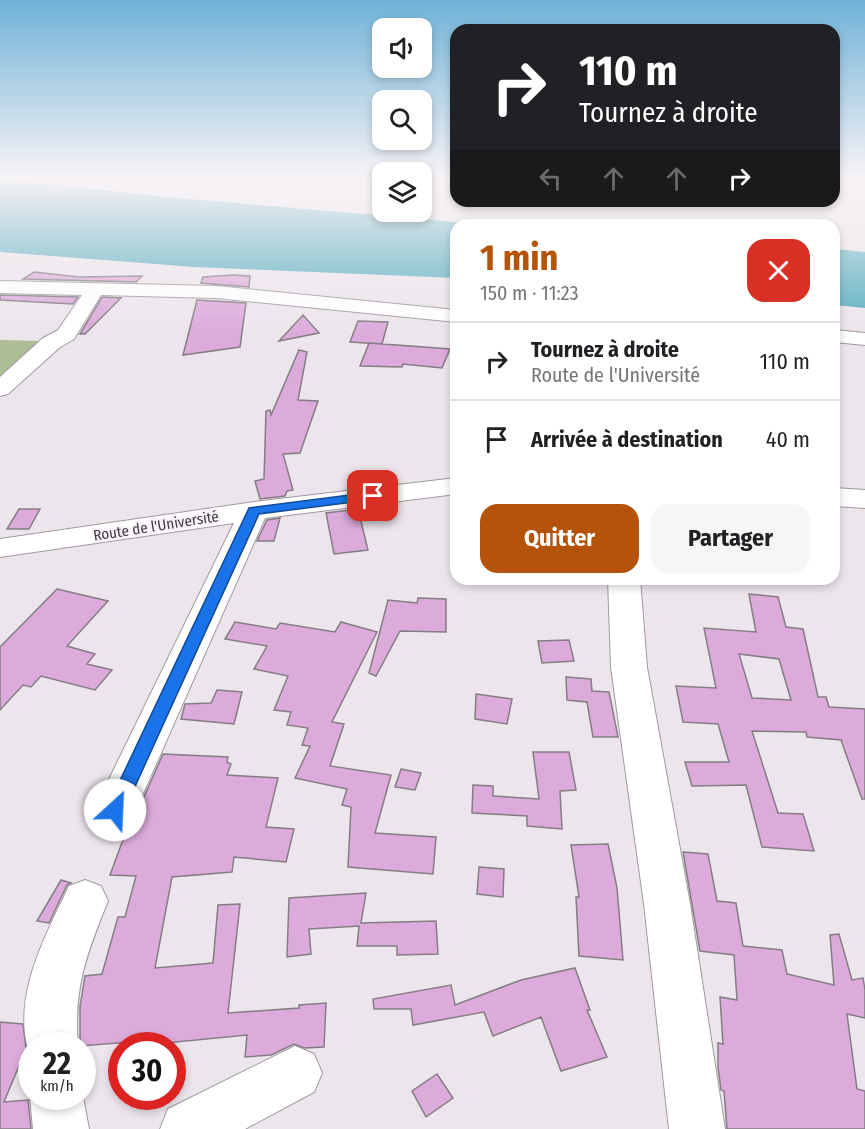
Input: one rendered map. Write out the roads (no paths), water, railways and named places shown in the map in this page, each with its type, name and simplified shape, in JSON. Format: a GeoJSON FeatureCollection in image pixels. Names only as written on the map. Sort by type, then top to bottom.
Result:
{"type":"FeatureCollection","features":[{"type":"Feature","properties":{"kind":"street"},"geometry":{"type":"LineString","coordinates":[[0,287],[226,293],[450,315]]}},
{"type":"Feature","properties":{"kind":"street"},"geometry":{"type":"LineString","coordinates":[[0,389],[51,343],[66,334],[94,291]]}},
{"type":"Feature","properties":{"kind":"street"},"geometry":{"type":"LineString","coordinates":[[840,337],[865,339]]}},
{"type":"Feature","properties":{"kind":"street","name":"Route de l'Université"},"geometry":{"type":"LineString","coordinates":[[0,548],[254,511],[450,487]]}},
{"type":"Feature","properties":{"kind":"street"},"geometry":{"type":"LineString","coordinates":[[840,497],[865,499]]}},
{"type":"Feature","properties":{"kind":"street"},"geometry":{"type":"LineString","coordinates":[[115,810],[254,511]]}},
{"type":"Feature","properties":{"kind":"street"},"geometry":{"type":"LineString","coordinates":[[624,585],[629,668],[667,904],[698,1129]]}},
{"type":"Feature","properties":{"kind":"street"},"geometry":{"type":"LineString","coordinates":[[50,1032],[48,1014],[54,974],[85,902]]}},
{"type":"Feature","properties":{"kind":"street"},"geometry":{"type":"LineString","coordinates":[[188,1129],[295,1073]]}},
{"type":"Feature","properties":{"kind":"street"},"geometry":{"type":"LineString","coordinates":[[59,1110],[61,1129]]}},
{"type":"Feature","properties":{"kind":"water"},"geometry":{"type":"Polygon","coordinates":[[[0,229],[450,229],[450,278],[194,267],[0,252],[0,229]]]}},
{"type":"Feature","properties":{"kind":"water"},"geometry":{"type":"Polygon","coordinates":[[[840,250],[865,252],[865,308],[840,306],[840,250]]]}}]}
